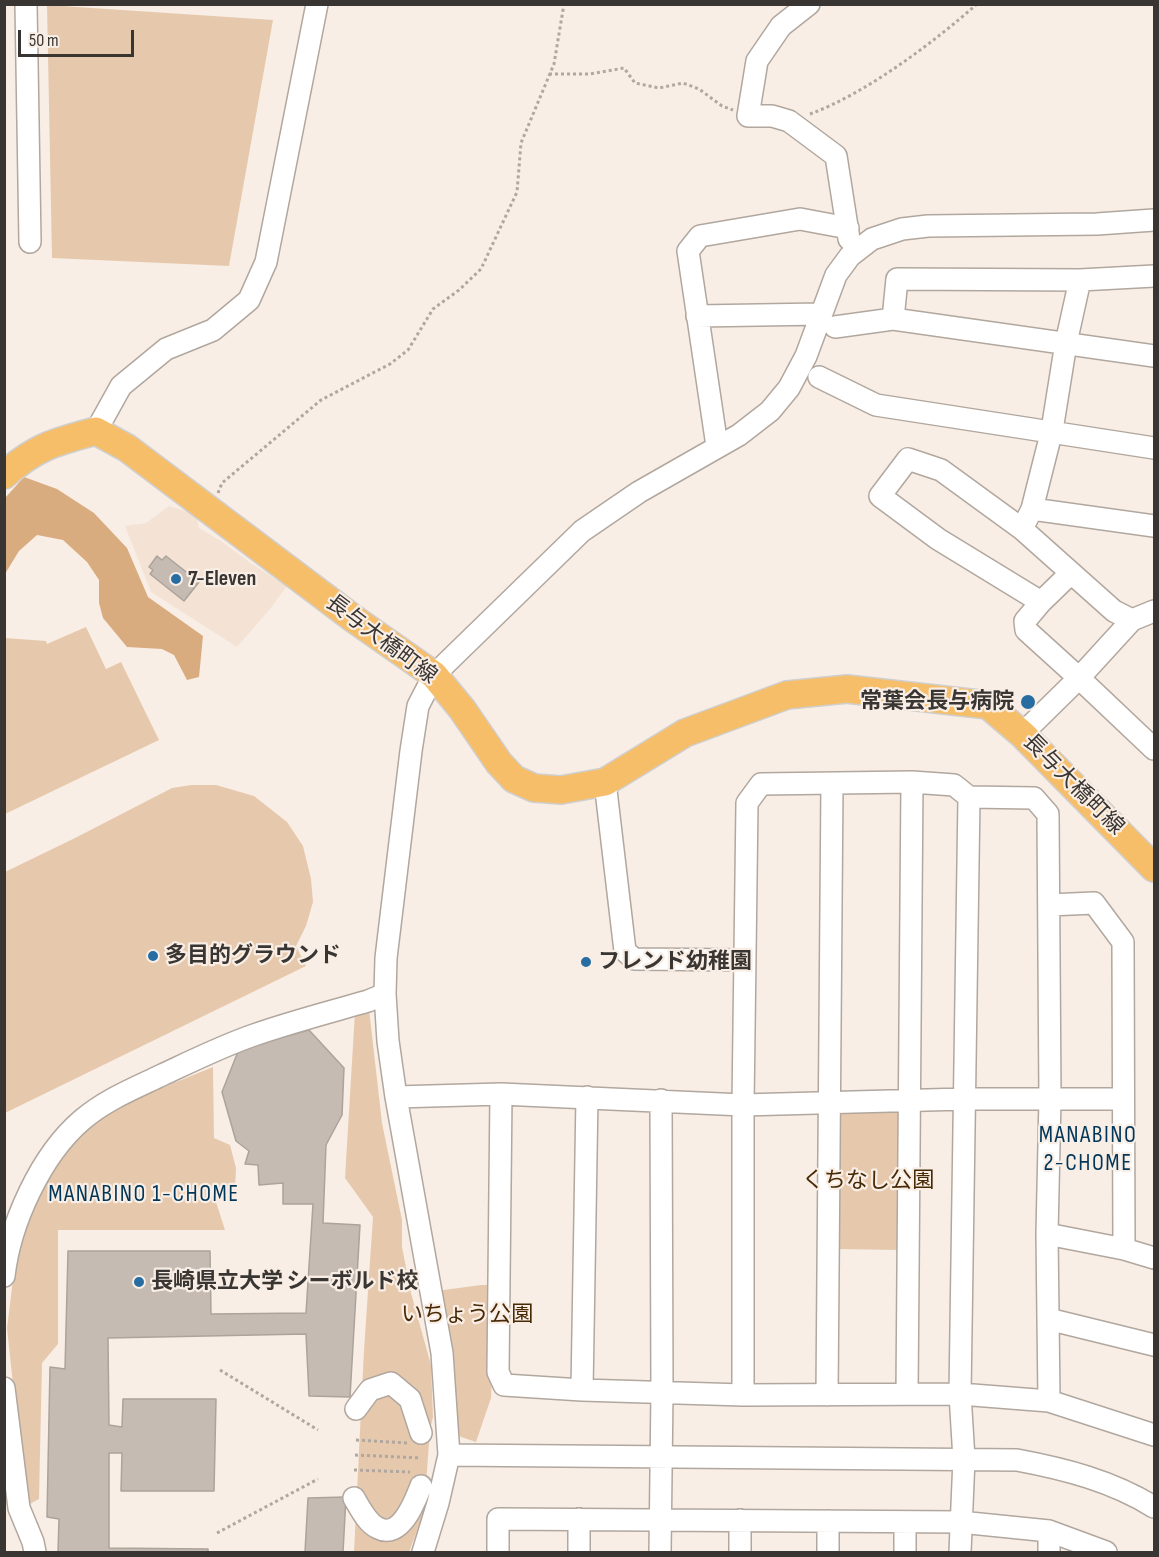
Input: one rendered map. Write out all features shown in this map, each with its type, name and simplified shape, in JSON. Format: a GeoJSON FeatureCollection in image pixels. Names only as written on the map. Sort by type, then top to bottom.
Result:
{"type":"FeatureCollection","features":[{"type":"Feature","properties":{"kind":"main road"},"geometry":{"type":"LineString","coordinates":[[4,475],[24,458],[49,444],[96,431]]}},
{"type":"Feature","properties":{"kind":"main road","name":"長与大橋町線"},"geometry":{"type":"LineString","coordinates":[[96,431],[127,448],[354,619],[434,675],[462,709],[499,763],[514,778],[534,788],[561,790],[605,782],[685,733],[787,695],[847,689],[988,705],[1022,734],[1153,862]]}},
{"type":"Feature","properties":{"kind":"street"},"geometry":{"type":"LineString","coordinates":[[26,4],[30,242]]}},
{"type":"Feature","properties":{"kind":"street"},"geometry":{"type":"LineString","coordinates":[[96,431],[121,386],[166,349],[213,330],[249,300],[266,262],[317,4]]}},
{"type":"Feature","properties":{"kind":"street"},"geometry":{"type":"LineString","coordinates":[[809,4],[781,26],[757,61],[748,116],[772,116],[789,121],[836,156],[849,228],[850,256]]}},
{"type":"Feature","properties":{"kind":"street"},"geometry":{"type":"LineString","coordinates":[[717,446],[688,250],[700,236],[800,219],[849,228]]}},
{"type":"Feature","properties":{"kind":"street"},"geometry":{"type":"LineString","coordinates":[[423,1552],[450,1455],[442,1353],[396,1097],[388,1041],[385,994],[386,958],[411,751],[418,706],[434,675],[582,531],[639,492],[739,435],[770,411],[789,388],[828,321],[836,275],[850,256],[872,239],[902,229],[939,226],[1097,224],[1155,220]]}},
{"type":"Feature","properties":{"kind":"street"},"geometry":{"type":"LineString","coordinates":[[893,319],[897,279],[1080,279],[1155,276]]}},
{"type":"Feature","properties":{"kind":"street"},"geometry":{"type":"LineString","coordinates":[[1022,529],[1032,508],[1052,430],[1066,343],[1080,279]]}},
{"type":"Feature","properties":{"kind":"street"},"geometry":{"type":"LineString","coordinates":[[697,316],[828,321],[893,319],[1155,356]]}},
{"type":"Feature","properties":{"kind":"street"},"geometry":{"type":"LineString","coordinates":[[819,377],[876,405],[1052,430],[1155,448]]}},
{"type":"Feature","properties":{"kind":"street"},"geometry":{"type":"LineString","coordinates":[[1041,602],[938,539],[880,496],[908,459],[941,471],[1022,529],[1114,610],[1148,614]]}},
{"type":"Feature","properties":{"kind":"street"},"geometry":{"type":"LineString","coordinates":[[1032,508],[1155,526]]}},
{"type":"Feature","properties":{"kind":"street"},"geometry":{"type":"LineString","coordinates":[[1071,573],[1025,621],[1026,630],[1155,749]]}},
{"type":"Feature","properties":{"kind":"street"},"geometry":{"type":"LineString","coordinates":[[1022,734],[1148,614]]}},
{"type":"Feature","properties":{"kind":"street"},"geometry":{"type":"LineString","coordinates":[[605,782],[625,951],[633,959],[744,960]]}},
{"type":"Feature","properties":{"kind":"street"},"geometry":{"type":"LineString","coordinates":[[907,1394],[912,782]]}},
{"type":"Feature","properties":{"kind":"street"},"geometry":{"type":"LineString","coordinates":[[743,1395],[742,1105],[747,802],[761,784],[912,782],[954,785],[969,797],[1034,798],[1048,814],[1049,1401]]}},
{"type":"Feature","properties":{"kind":"street"},"geometry":{"type":"LineString","coordinates":[[827,1395],[832,784]]}},
{"type":"Feature","properties":{"kind":"street"},"geometry":{"type":"LineString","coordinates":[[960,1552],[964,1458],[960,1394],[969,797]]}},
{"type":"Feature","properties":{"kind":"street"},"geometry":{"type":"LineString","coordinates":[[1048,905],[1094,903],[1123,942],[1124,1249]]}},
{"type":"Feature","properties":{"kind":"street"},"geometry":{"type":"LineString","coordinates":[[4,1276],[12,1212],[61,1143],[82,1119],[122,1093],[253,1035],[385,994]]}},
{"type":"Feature","properties":{"kind":"street"},"geometry":{"type":"LineString","coordinates":[[396,1097],[501,1094],[742,1105],[964,1099],[1123,1099]]}},
{"type":"Feature","properties":{"kind":"street"},"geometry":{"type":"LineString","coordinates":[[501,1094],[498,1372],[504,1385],[743,1395],[960,1394],[1049,1401],[1155,1435]]}},
{"type":"Feature","properties":{"kind":"street"},"geometry":{"type":"LineString","coordinates":[[582,1390],[587,1097]]}},
{"type":"Feature","properties":{"kind":"street"},"geometry":{"type":"LineString","coordinates":[[660,1552],[661,1100]]}},
{"type":"Feature","properties":{"kind":"street"},"geometry":{"type":"LineString","coordinates":[[1047,1234],[1124,1249],[1155,1258]]}},
{"type":"Feature","properties":{"kind":"street"},"geometry":{"type":"LineString","coordinates":[[1048,1318],[1155,1345]]}},
{"type":"Feature","properties":{"kind":"street"},"geometry":{"type":"LineString","coordinates":[[356,1408],[370,1390],[391,1383],[410,1399],[416,1438]]}},
{"type":"Feature","properties":{"kind":"street"},"geometry":{"type":"LineString","coordinates":[[4,1388],[7,1436],[20,1508],[35,1552]]}},
{"type":"Feature","properties":{"kind":"street"},"geometry":{"type":"LineString","coordinates":[[450,1455],[1017,1460],[1055,1467],[1097,1480],[1155,1507]]}},
{"type":"Feature","properties":{"kind":"street"},"geometry":{"type":"LineString","coordinates":[[354,1498],[365,1516],[378,1528],[388,1530],[400,1525],[413,1507],[419,1479]]}},
{"type":"Feature","properties":{"kind":"street"},"geometry":{"type":"LineString","coordinates":[[498,1552],[498,1519],[960,1522],[1049,1531],[1106,1552]]}},
{"type":"Feature","properties":{"kind":"street"},"geometry":{"type":"LineString","coordinates":[[579,1519],[579,1552]]}},
{"type":"Feature","properties":{"kind":"street"},"geometry":{"type":"LineString","coordinates":[[740,1520],[740,1552]]}},
{"type":"Feature","properties":{"kind":"street"},"geometry":{"type":"LineString","coordinates":[[828,1521],[828,1552]]}},
{"type":"Feature","properties":{"kind":"street"},"geometry":{"type":"LineString","coordinates":[[905,1522],[905,1552]]}},
{"type":"Feature","properties":{"kind":"street"},"geometry":{"type":"LineString","coordinates":[[1049,1531],[1049,1552]]}},
{"type":"Feature","properties":{"kind":"path"},"geometry":{"type":"LineString","coordinates":[[210,510],[222,483],[321,400],[390,364],[408,350],[433,309],[482,269],[517,192],[521,143],[554,64],[564,4]]}},
{"type":"Feature","properties":{"kind":"path"},"geometry":{"type":"LineString","coordinates":[[789,121],[822,110],[861,89],[914,54],[977,4]]}},
{"type":"Feature","properties":{"kind":"path"},"geometry":{"type":"LineString","coordinates":[[549,74],[590,75],[624,68],[635,83],[659,88],[683,83],[699,89],[722,106],[748,116]]}},
{"type":"Feature","properties":{"kind":"path"},"geometry":{"type":"LineString","coordinates":[[220,1370],[318,1430]]}},
{"type":"Feature","properties":{"kind":"path"},"geometry":{"type":"LineString","coordinates":[[356,1440],[416,1438]]}},
{"type":"Feature","properties":{"kind":"path"},"geometry":{"type":"LineString","coordinates":[[355,1455],[422,1458]]}},
{"type":"Feature","properties":{"kind":"path"},"geometry":{"type":"LineString","coordinates":[[354,1470],[419,1479]]}},
{"type":"Feature","properties":{"kind":"path"},"geometry":{"type":"LineString","coordinates":[[217,1533],[318,1479]]}},
{"type":"Feature","properties":{"kind":"shaded area"},"geometry":{"type":"Polygon","coordinates":[[[24,477],[57,489],[94,513],[127,548],[148,597],[203,636],[199,677],[187,680],[174,655],[162,649],[127,647],[103,618],[99,603],[99,580],[87,562],[63,540],[37,535],[19,551],[5,574],[5,498],[24,477]]]}},
{"type":"Feature","properties":{"kind":"shaded area"},"geometry":{"type":"Polygon","coordinates":[[[169,506],[196,514],[199,528],[287,586],[237,647],[151,592],[125,526],[146,523],[169,506]]]}},
{"type":"Feature","properties":{"kind":"green space"},"geometry":{"type":"Polygon","coordinates":[[[47,5],[273,20],[229,266],[52,258],[47,5]]]}},
{"type":"Feature","properties":{"kind":"green space"},"geometry":{"type":"Polygon","coordinates":[[[86,627],[106,669],[121,662],[159,740],[5,814],[5,638],[46,641],[47,644],[86,627]]]}},
{"type":"Feature","properties":{"kind":"green space","name":"多目的グラウンド"},"geometry":{"type":"Polygon","coordinates":[[[216,785],[254,796],[287,822],[303,846],[311,879],[313,902],[306,926],[296,946],[306,966],[5,1113],[5,872],[172,788],[216,785]]]}},
{"type":"Feature","properties":{"kind":"green space"},"geometry":{"type":"Polygon","coordinates":[[[369,1009],[382,1123],[402,1220],[402,1247],[411,1293],[431,1365],[433,1417],[430,1429],[424,1512],[409,1552],[354,1552],[373,1217],[345,1178],[355,1012],[369,1009]]]}},
{"type":"Feature","properties":{"kind":"green space"},"geometry":{"type":"Polygon","coordinates":[[[213,1067],[214,1138],[230,1145],[236,1168],[235,1189],[216,1202],[225,1230],[58,1230],[58,1344],[42,1363],[39,1499],[26,1506],[7,1328],[14,1272],[28,1219],[43,1182],[87,1127],[137,1098],[213,1067]]]}},
{"type":"Feature","properties":{"kind":"green space","name":"くちなし公園"},"geometry":{"type":"Polygon","coordinates":[[[899,1112],[898,1250],[836,1249],[839,1113],[899,1112]]]}},
{"type":"Feature","properties":{"kind":"green space","name":"いちょう公園"},"geometry":{"type":"Polygon","coordinates":[[[495,1285],[491,1398],[476,1442],[461,1437],[452,1429],[436,1291],[495,1285]]]}},
{"type":"Feature","properties":{"kind":"building","name":"7-Eleven"},"geometry":{"type":"Polygon","coordinates":[[[157,556],[162,560],[166,556],[199,582],[184,601],[150,574],[153,570],[149,567],[157,556]]]}},
{"type":"Feature","properties":{"kind":"building","name":"長崎県立大学 シーボルド校"},"geometry":{"type":"Polygon","coordinates":[[[309,1030],[344,1068],[342,1115],[326,1145],[323,1223],[360,1225],[350,1397],[309,1396],[306,1334],[108,1338],[109,1425],[122,1427],[123,1399],[216,1399],[214,1491],[121,1491],[122,1453],[109,1453],[109,1548],[208,1549],[208,1552],[58,1552],[59,1519],[47,1517],[50,1367],[65,1369],[68,1251],[210,1251],[211,1314],[306,1313],[313,1204],[283,1204],[283,1183],[259,1185],[258,1165],[245,1164],[249,1151],[236,1141],[222,1092],[239,1049],[309,1030]]]}},
{"type":"Feature","properties":{"kind":"building"},"geometry":{"type":"Polygon","coordinates":[[[346,1497],[343,1552],[305,1552],[308,1498],[346,1497]]]}},
{"type":"Feature","properties":{"kind":"place","name":"7-Eleven"},"geometry":{"type":"Point","coordinates":[176,579]}},
{"type":"Feature","properties":{"kind":"place","name":"常葉会長与病院"},"geometry":{"type":"Point","coordinates":[1028,702]}},
{"type":"Feature","properties":{"kind":"place","name":"多目的グラウンド"},"geometry":{"type":"Point","coordinates":[153,956]}},
{"type":"Feature","properties":{"kind":"place","name":"フレンド幼稚園"},"geometry":{"type":"Point","coordinates":[586,962]}},
{"type":"Feature","properties":{"kind":"place","name":"長崎県立大学 シーボルド校"},"geometry":{"type":"Point","coordinates":[139,1282]}},
{"type":"Feature","properties":{"kind":"district","name":"MANABINO 2-CHOME"},"geometry":{"type":"Point","coordinates":[1088,1150]}},
{"type":"Feature","properties":{"kind":"district","name":"MANABINO 1-CHOME"},"geometry":{"type":"Point","coordinates":[144,1195]}}]}
